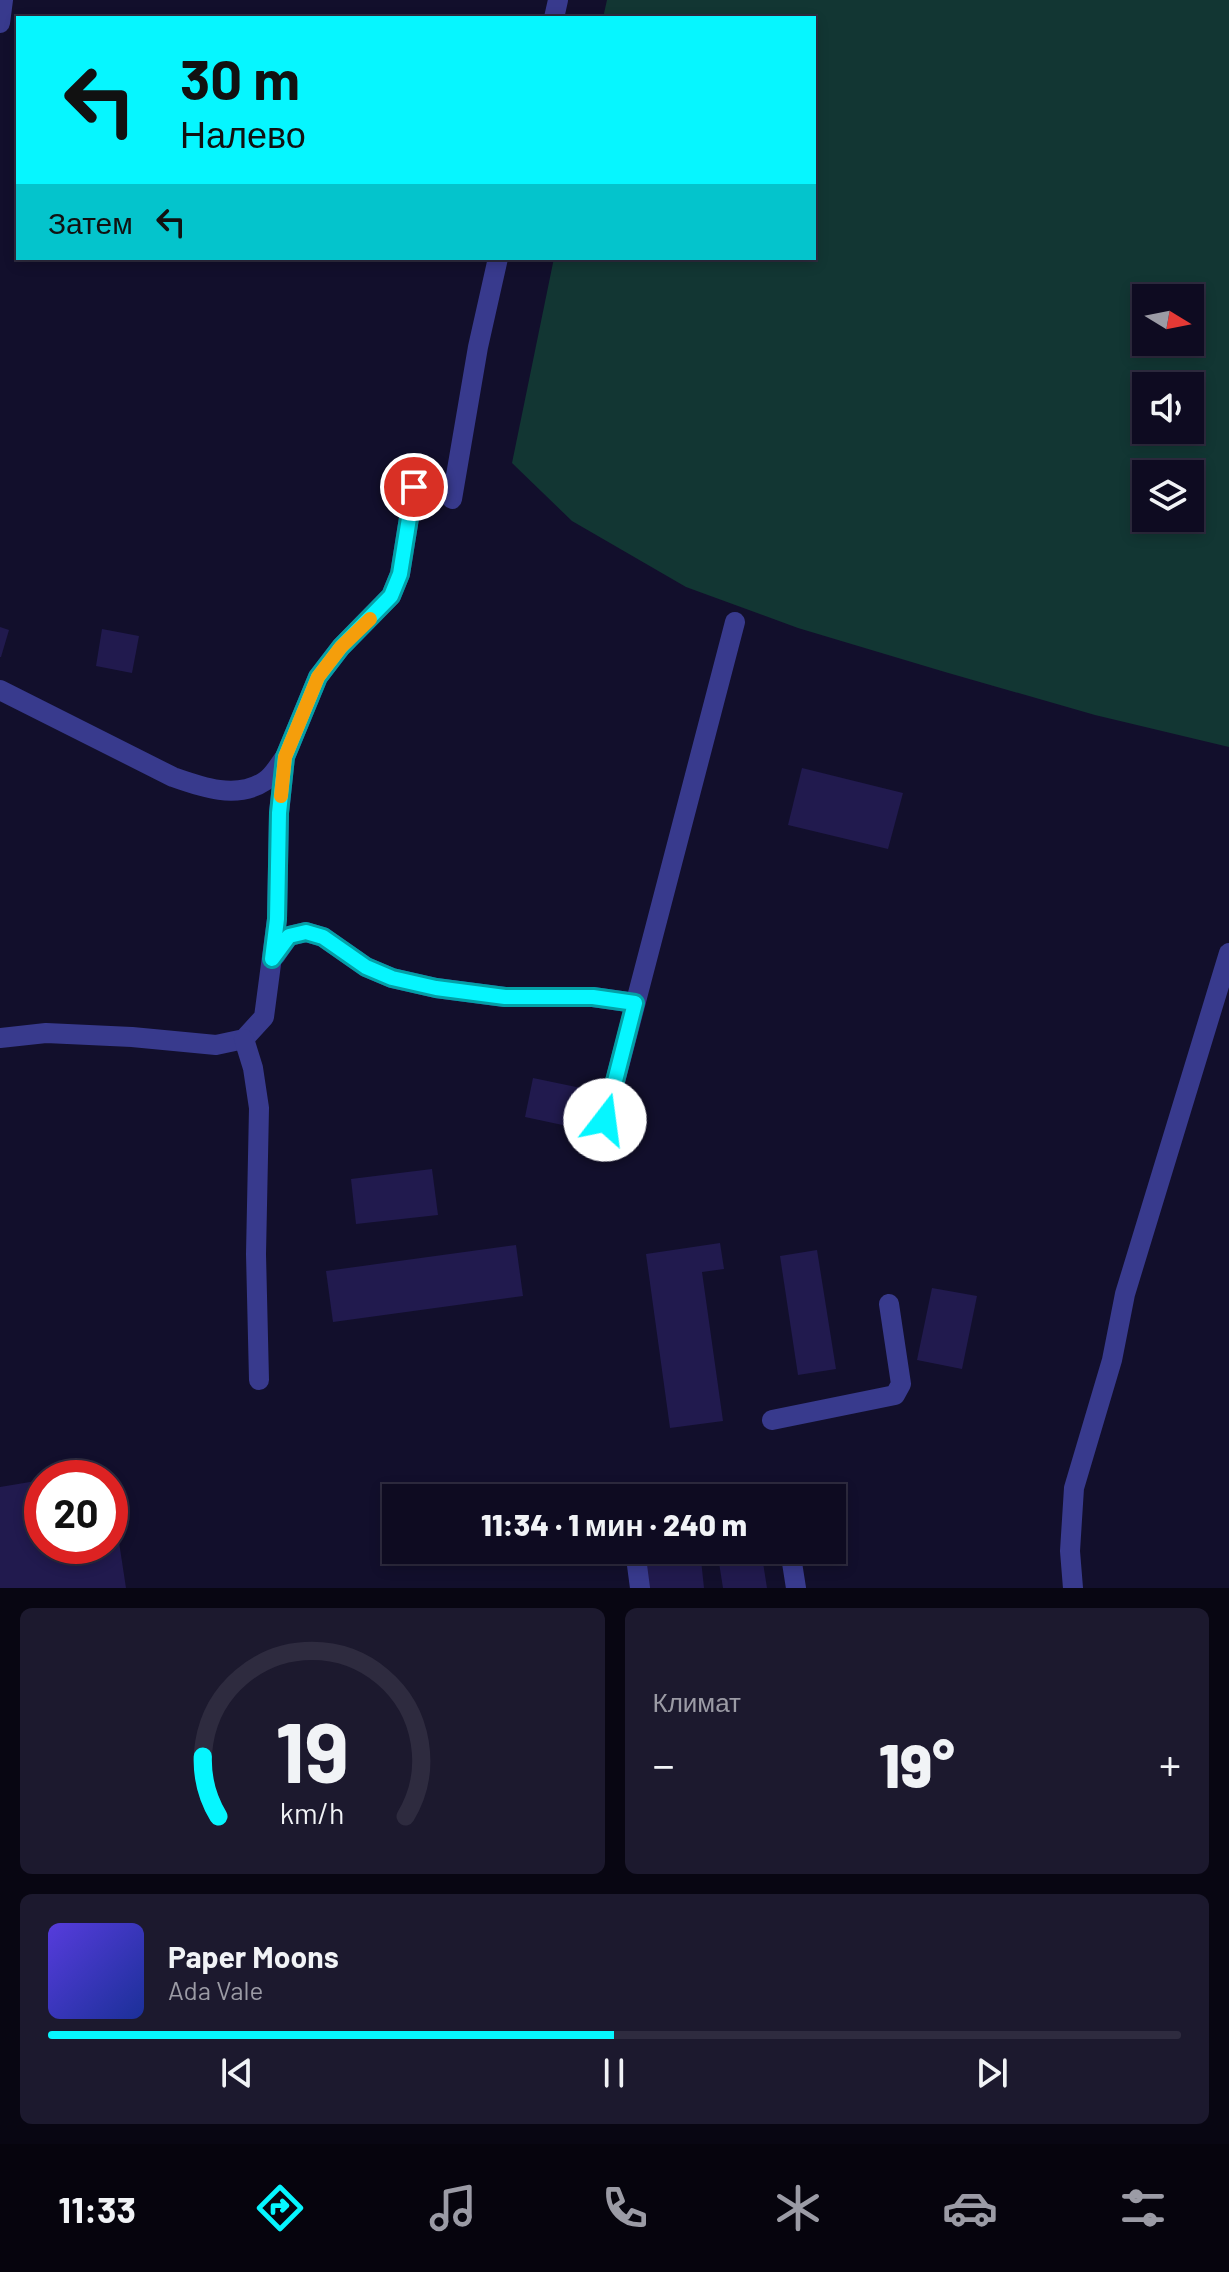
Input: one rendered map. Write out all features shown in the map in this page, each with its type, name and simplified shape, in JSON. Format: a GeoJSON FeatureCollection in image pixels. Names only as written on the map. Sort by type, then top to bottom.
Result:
{"type":"FeatureCollection","features":[{"type":"Feature","properties":{"kind":"lane"},"geometry":{"type":"LineString","coordinates":[[0,23],[3,0]]}},
{"type":"Feature","properties":{"kind":"lane"},"geometry":{"type":"LineString","coordinates":[[452,499],[478,347],[498,260]]}},
{"type":"Feature","properties":{"kind":"lane"},"geometry":{"type":"LineString","coordinates":[[0,690],[173,777],[227,791],[251,788],[267,780],[285,757],[318,677],[341,647],[391,596],[400,574],[414,487]]}},
{"type":"Feature","properties":{"kind":"lane"},"geometry":{"type":"LineString","coordinates":[[605,1120],[735,622]]}},
{"type":"Feature","properties":{"kind":"lane"},"geometry":{"type":"LineString","coordinates":[[0,1038],[46,1033],[216,1045],[244,1039],[264,1017],[277,919],[279,813],[285,757]]}},
{"type":"Feature","properties":{"kind":"lane"},"geometry":{"type":"LineString","coordinates":[[272,959],[289,936],[306,932],[323,937],[366,967],[392,978],[436,988],[505,997],[593,997],[635,1003]]}},
{"type":"Feature","properties":{"kind":"lane"},"geometry":{"type":"LineString","coordinates":[[1073,1588],[1070,1551],[1074,1488],[1112,1360],[1125,1294],[1229,953]]}},
{"type":"Feature","properties":{"kind":"lane"},"geometry":{"type":"LineString","coordinates":[[244,1039],[253,1068],[259,1108],[256,1254],[259,1380]]}},
{"type":"Feature","properties":{"kind":"lane"},"geometry":{"type":"LineString","coordinates":[[772,1420],[895,1395],[901,1384],[889,1304]]}},
{"type":"Feature","properties":{"kind":"lane"},"geometry":{"type":"LineString","coordinates":[[637,1564],[640,1588]]}},
{"type":"Feature","properties":{"kind":"lane"},"geometry":{"type":"LineString","coordinates":[[792,1564],[796,1588]]}},
{"type":"Feature","properties":{"kind":"green space"},"geometry":{"type":"Polygon","coordinates":[[[607,0],[1229,0],[1229,747],[1095,715],[798,628],[686,587],[572,521],[512,463],[554,260],[816,260],[816,16],[603,16],[607,0]]]}},
{"type":"Feature","properties":{"kind":"building"},"geometry":{"type":"Polygon","coordinates":[[[0,627],[9,630],[1,657],[0,657],[0,627]]]}},
{"type":"Feature","properties":{"kind":"building"},"geometry":{"type":"Polygon","coordinates":[[[102,629],[139,636],[132,673],[96,666],[102,629]]]}},
{"type":"Feature","properties":{"kind":"building"},"geometry":{"type":"Polygon","coordinates":[[[802,768],[903,793],[888,849],[788,825],[802,768]]]}},
{"type":"Feature","properties":{"kind":"building"},"geometry":{"type":"Polygon","coordinates":[[[533,1078],[581,1088],[572,1127],[525,1117],[533,1078]]]}},
{"type":"Feature","properties":{"kind":"building"},"geometry":{"type":"Polygon","coordinates":[[[432,1169],[438,1215],[356,1224],[351,1179],[432,1169]]]}},
{"type":"Feature","properties":{"kind":"building"},"geometry":{"type":"Polygon","coordinates":[[[720,1243],[724,1269],[702,1272],[723,1421],[670,1428],[646,1254],[720,1243]]]}},
{"type":"Feature","properties":{"kind":"building"},"geometry":{"type":"Polygon","coordinates":[[[516,1245],[523,1296],[333,1322],[326,1271],[516,1245]]]}},
{"type":"Feature","properties":{"kind":"building"},"geometry":{"type":"Polygon","coordinates":[[[817,1250],[836,1369],[798,1375],[780,1256],[817,1250]]]}},
{"type":"Feature","properties":{"kind":"building"},"geometry":{"type":"Polygon","coordinates":[[[932,1288],[977,1296],[962,1369],[917,1360],[932,1288]]]}},
{"type":"Feature","properties":{"kind":"building"},"geometry":{"type":"Polygon","coordinates":[[[24,1483],[24,1564],[122,1564],[126,1588],[0,1588],[0,1487],[24,1483]]]}},
{"type":"Feature","properties":{"kind":"building"},"geometry":{"type":"Polygon","coordinates":[[[646,1564],[701,1564],[704,1588],[649,1588],[646,1564]]]}},
{"type":"Feature","properties":{"kind":"building"},"geometry":{"type":"Polygon","coordinates":[[[719,1564],[763,1564],[767,1588],[723,1588],[719,1564]]]}},
{"type":"Feature","properties":{"kind":"slow traffic"},"geometry":{"type":"LineString","coordinates":[[281,796],[285,757],[318,677],[341,647],[370,619]]}},
{"type":"Feature","properties":{"kind":"route"},"geometry":{"type":"LineString","coordinates":[[414,487],[400,574],[391,596],[341,647],[318,677],[285,757],[279,813],[277,919],[272,959],[289,936],[306,932],[323,937],[366,967],[392,978],[436,988],[505,997],[593,997],[635,1003],[605,1120]]}}]}
